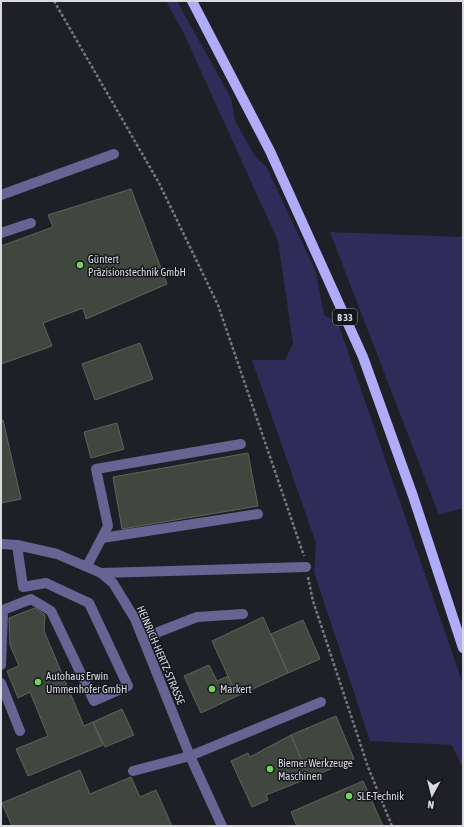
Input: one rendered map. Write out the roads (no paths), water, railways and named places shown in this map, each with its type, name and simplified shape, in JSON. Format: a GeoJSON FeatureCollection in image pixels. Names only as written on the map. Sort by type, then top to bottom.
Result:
{"type":"FeatureCollection","features":[{"type":"Feature","properties":{"kind":"main road","name":"B 33"},"geometry":{"type":"LineString","coordinates":[[192,1],[270,151],[363,357],[413,496],[463,648]]}},
{"type":"Feature","properties":{"kind":"street"},"geometry":{"type":"LineString","coordinates":[[1,196],[114,154]]}},
{"type":"Feature","properties":{"kind":"street"},"geometry":{"type":"LineString","coordinates":[[1,233],[31,223]]}},
{"type":"Feature","properties":{"kind":"street"},"geometry":{"type":"LineString","coordinates":[[87,566],[108,526],[96,469],[241,444]]}},
{"type":"Feature","properties":{"kind":"street"},"geometry":{"type":"LineString","coordinates":[[102,538],[258,514]]}},
{"type":"Feature","properties":{"kind":"street","name":"HEINRICH-HERTZ-STRASSE"},"geometry":{"type":"LineString","coordinates":[[1,544],[17,545],[57,554],[101,573],[113,583],[143,638],[190,756],[222,826]]}},
{"type":"Feature","properties":{"kind":"street"},"geometry":{"type":"LineString","coordinates":[[17,545],[24,602]]}},
{"type":"Feature","properties":{"kind":"street"},"geometry":{"type":"LineString","coordinates":[[101,573],[306,567]]}},
{"type":"Feature","properties":{"kind":"street"},"geometry":{"type":"LineString","coordinates":[[1,665],[3,610],[31,599],[51,611],[94,701],[128,686],[89,604],[46,584],[23,587]]}},
{"type":"Feature","properties":{"kind":"street"},"geometry":{"type":"LineString","coordinates":[[143,638],[197,617],[243,614]]}},
{"type":"Feature","properties":{"kind":"street"},"geometry":{"type":"LineString","coordinates":[[1,684],[20,731]]}},
{"type":"Feature","properties":{"kind":"street"},"geometry":{"type":"LineString","coordinates":[[133,771],[190,756],[321,702]]}},
{"type":"Feature","properties":{"kind":"place","name":"Güntert Präzisionstechnik GmbH"},"geometry":{"type":"Point","coordinates":[80,265]}},
{"type":"Feature","properties":{"kind":"place","name":"Autohaus Erwin Ummenhofer GmbH"},"geometry":{"type":"Point","coordinates":[38,682]}},
{"type":"Feature","properties":{"kind":"place","name":"Markert"},"geometry":{"type":"Point","coordinates":[212,689]}},
{"type":"Feature","properties":{"kind":"place","name":"Biemer Werkzeuge Maschinen"},"geometry":{"type":"Point","coordinates":[270,769]}},
{"type":"Feature","properties":{"kind":"place","name":"SLE-Technik"},"geometry":{"type":"Point","coordinates":[349,796]}}]}
